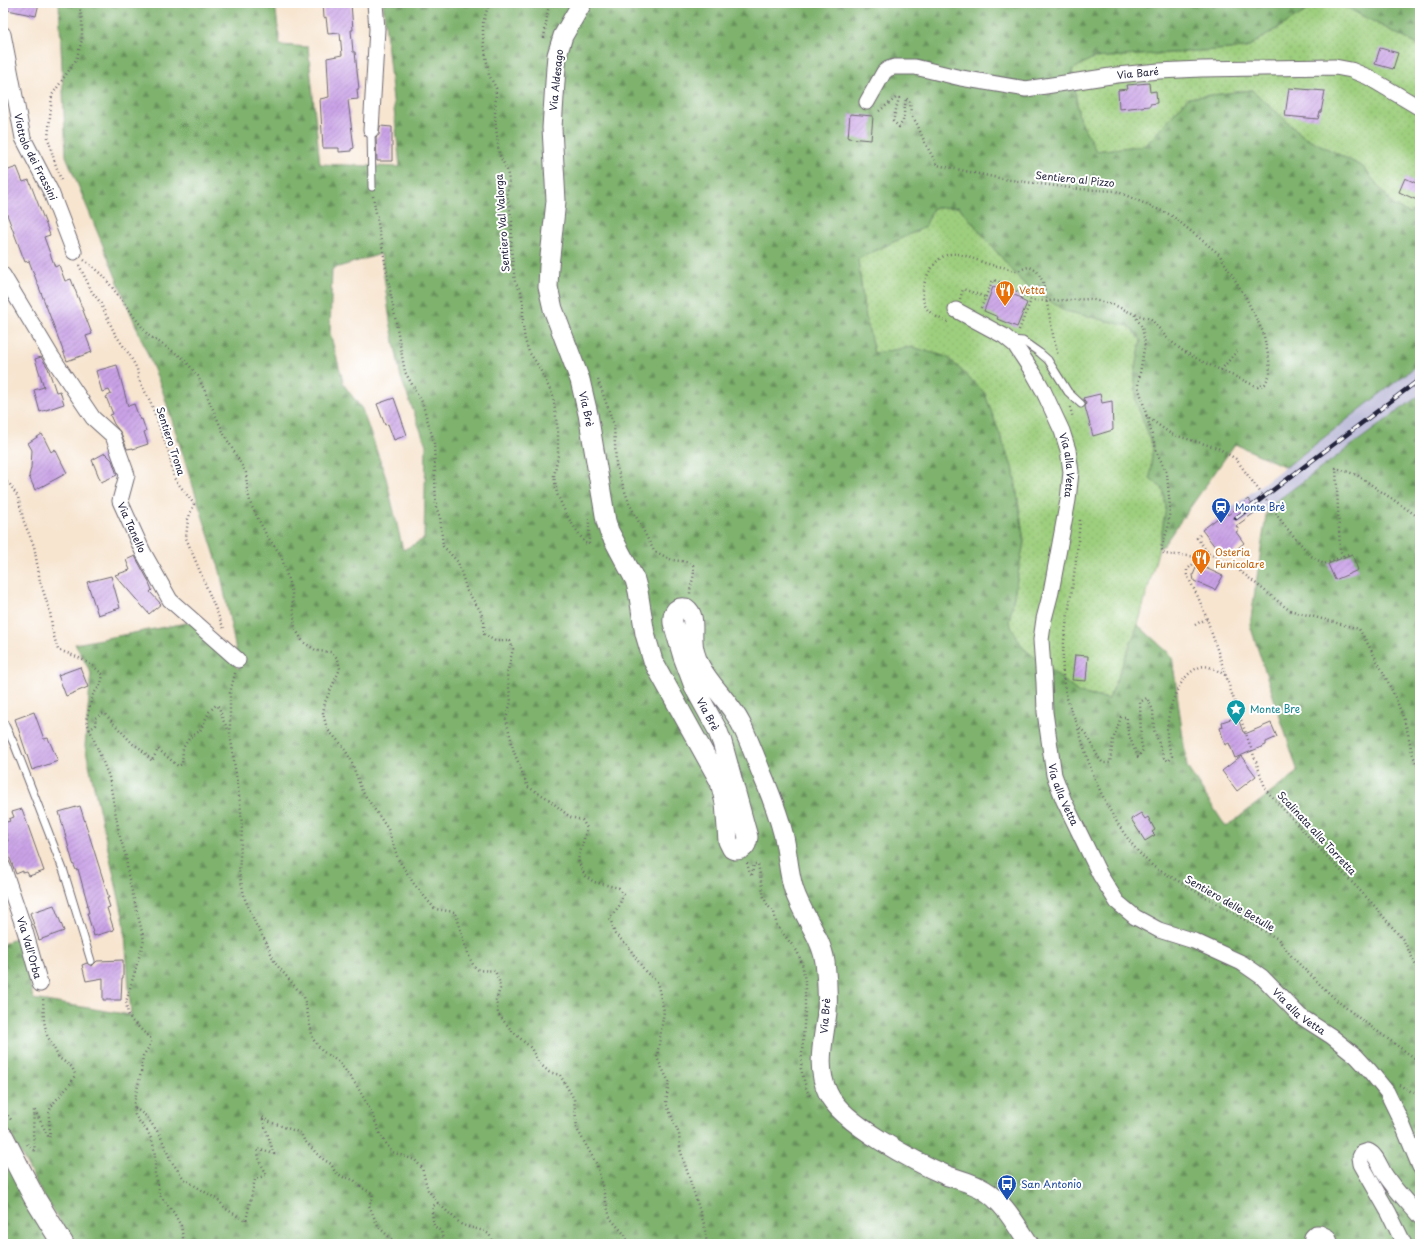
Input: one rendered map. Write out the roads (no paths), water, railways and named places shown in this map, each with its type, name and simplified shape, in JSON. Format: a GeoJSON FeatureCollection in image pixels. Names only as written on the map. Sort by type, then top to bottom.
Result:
{"type":"FeatureCollection","features":[{"type":"Feature","properties":{"kind":"main road"},"geometry":{"type":"LineString","coordinates":[[9,1132],[34,1197],[63,1244]]}},
{"type":"Feature","properties":{"kind":"street"},"geometry":{"type":"LineString","coordinates":[[371,130],[377,29],[375,3]]}},
{"type":"Feature","properties":{"kind":"street","name":"Via Aldesago"},"geometry":{"type":"LineString","coordinates":[[552,140],[553,100],[557,56],[563,36],[582,3]]}},
{"type":"Feature","properties":{"kind":"street","name":"Viottolo dei Frassini"},"geometry":{"type":"LineString","coordinates":[[3,34],[23,138],[47,182],[74,252]]}},
{"type":"Feature","properties":{"kind":"street","name":"Via Baré"},"geometry":{"type":"LineString","coordinates":[[872,104],[884,72],[894,66],[915,67],[961,78],[1026,89],[1117,75],[1159,71],[1318,66],[1344,68],[1357,72],[1420,108]]}},
{"type":"Feature","properties":{"kind":"street","name":"Via Brè"},"geometry":{"type":"LineString","coordinates":[[552,140],[556,201],[548,266],[548,287],[553,309],[580,380],[588,414],[602,503],[609,531],[629,569],[638,591],[645,634],[653,661],[720,782],[725,803],[728,841],[732,848],[739,850],[746,846],[748,837],[727,758],[717,729],[695,689],[683,657],[673,623],[673,614],[679,608],[686,608],[693,618],[693,641],[696,657],[703,672],[734,712],[747,738],[780,819],[787,849],[793,889],[823,953],[827,983],[827,999],[821,1064],[823,1079],[828,1094],[840,1111],[862,1128],[909,1157],[975,1186],[994,1197],[1001,1204],[1029,1244]]}},
{"type":"Feature","properties":{"kind":"street","name":"Via Tanello"},"geometry":{"type":"LineString","coordinates":[[3,275],[52,357],[93,418],[113,436],[127,475],[120,501],[143,552],[170,600],[238,660]]}},
{"type":"Feature","properties":{"kind":"street","name":"Via alla Vetta"},"geometry":{"type":"LineString","coordinates":[[956,310],[1015,336],[1043,390],[1062,431],[1068,450],[1070,472],[1068,500],[1051,592],[1044,618],[1041,640],[1045,712],[1054,775],[1064,801],[1100,875],[1117,902],[1135,918],[1158,930],[1194,941],[1242,963],[1262,977],[1308,1023],[1331,1036],[1356,1056],[1387,1092],[1420,1167]]}},
{"type":"Feature","properties":{"kind":"street","name":"Via Vall'Orba"},"geometry":{"type":"LineString","coordinates":[[3,867],[25,930],[40,984]]}},
{"type":"Feature","properties":{"kind":"street"},"geometry":{"type":"LineString","coordinates":[[1404,1244],[1386,1206],[1361,1164],[1360,1158],[1362,1153],[1368,1152],[1373,1154],[1385,1175],[1420,1216]]}},
{"type":"Feature","properties":{"kind":"street"},"geometry":{"type":"LineString","coordinates":[[1311,1244],[1312,1237],[1316,1233],[1320,1233],[1328,1237],[1331,1244]]}},
{"type":"Feature","properties":{"kind":"lane"},"geometry":{"type":"LineString","coordinates":[[371,130],[372,187]]}},
{"type":"Feature","properties":{"kind":"lane"},"geometry":{"type":"LineString","coordinates":[[1015,336],[1017,340],[1023,341],[1040,353],[1051,364],[1068,392],[1081,404]]}},
{"type":"Feature","properties":{"kind":"lane"},"geometry":{"type":"LineString","coordinates":[[3,721],[15,746],[64,872],[91,961]]}},
{"type":"Feature","properties":{"kind":"railway"},"geometry":{"type":"LineString","coordinates":[[1236,518],[1420,379]]}},
{"type":"Feature","properties":{"kind":"place","name":"Vetta"},"geometry":{"type":"Point","coordinates":[1005,307]}},
{"type":"Feature","properties":{"kind":"place","name":"Monte Brè"},"geometry":{"type":"Point","coordinates":[1221,524]}},
{"type":"Feature","properties":{"kind":"place","name":"Osteria Funicolare"},"geometry":{"type":"Point","coordinates":[1201,575]}},
{"type":"Feature","properties":{"kind":"place","name":"Monte Bre"},"geometry":{"type":"Point","coordinates":[1236,726]}},
{"type":"Feature","properties":{"kind":"place","name":"San Antonio"},"geometry":{"type":"Point","coordinates":[1007,1201]}}]}
